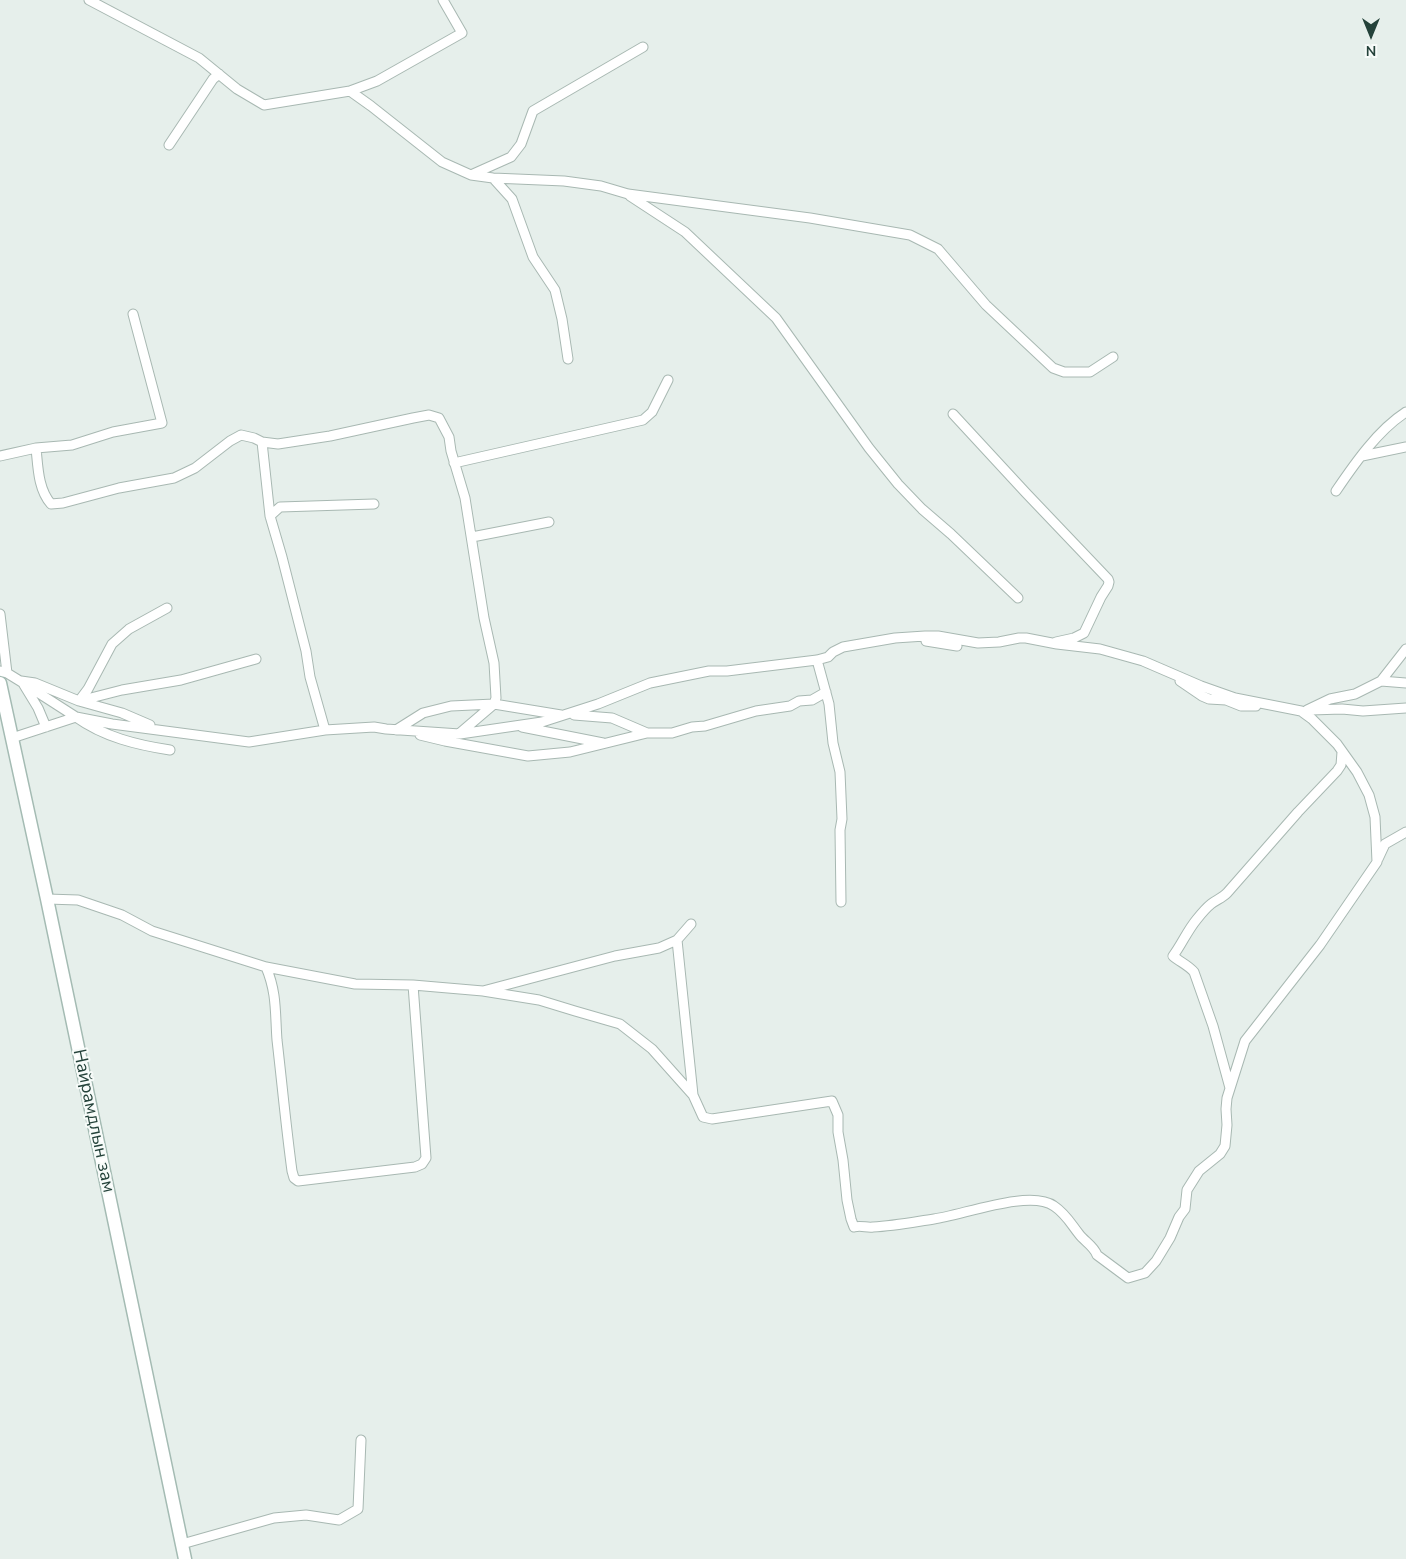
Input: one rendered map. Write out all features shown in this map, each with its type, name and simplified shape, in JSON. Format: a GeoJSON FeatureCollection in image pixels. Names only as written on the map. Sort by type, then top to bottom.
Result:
{"type":"FeatureCollection","features":[{"type":"Feature","properties":{"kind":"main road","name":"Найрамдлын зам"},"geometry":{"type":"LineString","coordinates":[[2,676],[12,738],[185,1559]]}},
{"type":"Feature","properties":{"kind":"street"},"geometry":{"type":"LineString","coordinates":[[89,0],[199,58],[237,89],[264,105],[350,91],[377,81],[462,33],[443,0]]}},
{"type":"Feature","properties":{"kind":"street"},"geometry":{"type":"LineString","coordinates":[[471,175],[511,158],[521,144],[533,111],[644,47]]}},
{"type":"Feature","properties":{"kind":"street"},"geometry":{"type":"LineString","coordinates":[[168,146],[213,79],[219,74]]}},
{"type":"Feature","properties":{"kind":"street"},"geometry":{"type":"LineString","coordinates":[[350,91],[442,162],[471,175],[493,178],[564,181],[600,186],[628,194],[810,218],[910,235],[938,249],[986,305],[1053,368],[1064,372],[1090,372],[1113,357]]}},
{"type":"Feature","properties":{"kind":"street"},"geometry":{"type":"LineString","coordinates":[[493,178],[512,199],[533,257],[555,290],[562,319],[568,359]]}},
{"type":"Feature","properties":{"kind":"street"},"geometry":{"type":"LineString","coordinates":[[628,194],[685,232],[776,318],[869,448],[898,484],[922,509],[1018,598]]}},
{"type":"Feature","properties":{"kind":"street"},"geometry":{"type":"LineString","coordinates":[[0,456],[36,448],[72,444],[113,432],[162,423],[133,314]]}},
{"type":"Feature","properties":{"kind":"street"},"geometry":{"type":"LineString","coordinates":[[454,463],[643,420],[652,412],[668,380]]}},
{"type":"Feature","properties":{"kind":"street"},"geometry":{"type":"LineString","coordinates":[[1336,491],[1388,425],[1406,412]]}},
{"type":"Feature","properties":{"kind":"street"},"geometry":{"type":"LineString","coordinates":[[953,414],[1110,582],[1084,633],[1074,638],[1059,640],[1053,644]]}},
{"type":"Feature","properties":{"kind":"street"},"geometry":{"type":"LineString","coordinates":[[36,448],[38,472],[44,496],[51,504],[63,503],[119,488],[174,478],[195,468],[240,435],[262,442],[278,444],[330,436],[429,415],[439,418],[450,437],[454,463],[465,498],[484,618],[494,664],[496,698],[494,704],[460,734]]}},
{"type":"Feature","properties":{"kind":"street"},"geometry":{"type":"LineString","coordinates":[[262,442],[270,516],[325,730]]}},
{"type":"Feature","properties":{"kind":"street"},"geometry":{"type":"LineString","coordinates":[[1362,456],[1406,447]]}},
{"type":"Feature","properties":{"kind":"street"},"geometry":{"type":"LineString","coordinates":[[270,516],[280,507],[374,504]]}},
{"type":"Feature","properties":{"kind":"street"},"geometry":{"type":"LineString","coordinates":[[472,538],[549,522]]}},
{"type":"Feature","properties":{"kind":"street"},"geometry":{"type":"LineString","coordinates":[[79,701],[88,689],[112,644],[129,629],[167,608]]}},
{"type":"Feature","properties":{"kind":"street"},"geometry":{"type":"LineString","coordinates":[[0,614],[2,676],[22,683],[89,726],[144,746],[170,750]]}},
{"type":"Feature","properties":{"kind":"street"},"geometry":{"type":"LineString","coordinates":[[12,738],[76,717],[250,742],[325,730],[374,727],[460,734],[542,722],[598,704],[650,683],[709,671],[727,671],[818,660],[828,657],[843,647],[866,642],[903,637],[938,636],[985,643],[1019,638],[1100,649],[1144,661],[1201,686],[1235,698],[1304,710],[1342,709],[1363,711],[1406,708]]}},
{"type":"Feature","properties":{"kind":"street"},"geometry":{"type":"LineString","coordinates":[[1304,710],[1330,699],[1355,694],[1381,681],[1406,649]]}},
{"type":"Feature","properties":{"kind":"street"},"geometry":{"type":"LineString","coordinates":[[79,701],[122,690],[181,680],[256,659]]}},
{"type":"Feature","properties":{"kind":"street"},"geometry":{"type":"LineString","coordinates":[[818,660],[830,711],[833,743],[840,772],[842,819],[840,830],[841,902]]}},
{"type":"Feature","properties":{"kind":"street"},"geometry":{"type":"LineString","coordinates":[[1381,681],[1406,683]]}},
{"type":"Feature","properties":{"kind":"street"},"geometry":{"type":"LineString","coordinates":[[22,683],[35,683],[79,701],[122,713],[157,728]]}},
{"type":"Feature","properties":{"kind":"street"},"geometry":{"type":"LineString","coordinates":[[22,683],[38,708],[46,727]]}},
{"type":"Feature","properties":{"kind":"street"},"geometry":{"type":"LineString","coordinates":[[411,730],[424,737],[528,756],[570,752],[647,733],[672,733],[692,727],[705,726],[756,711],[790,706],[799,701],[812,700],[826,692]]}},
{"type":"Feature","properties":{"kind":"street"},"geometry":{"type":"LineString","coordinates":[[396,730],[422,713],[451,706],[494,704],[565,715],[612,718],[647,733]]}},
{"type":"Feature","properties":{"kind":"street"},"geometry":{"type":"LineString","coordinates":[[1304,710],[1342,752],[1357,772],[1369,795],[1375,817],[1376,862]]}},
{"type":"Feature","properties":{"kind":"street"},"geometry":{"type":"LineString","coordinates":[[515,726],[606,743]]}},
{"type":"Feature","properties":{"kind":"street"},"geometry":{"type":"LineString","coordinates":[[1230,1088],[1213,1026],[1194,972],[1188,965],[1173,956],[1180,948],[1185,935],[1198,918],[1212,903],[1220,900],[1337,771],[1341,765],[1342,752]]}},
{"type":"Feature","properties":{"kind":"street"},"geometry":{"type":"LineString","coordinates":[[677,940],[694,1095],[703,1117],[712,1120],[832,1101],[838,1115],[838,1132],[847,1200],[854,1227],[873,1227],[936,1219],[1012,1201],[1042,1201],[1059,1209],[1069,1218],[1080,1236],[1095,1250],[1096,1254],[1128,1278],[1146,1273],[1156,1261],[1185,1209],[1187,1190],[1196,1179],[1199,1171],[1222,1150],[1226,1138],[1226,1108],[1230,1088],[1245,1040],[1320,945],[1376,862],[1385,844],[1406,832]]}},
{"type":"Feature","properties":{"kind":"street"},"geometry":{"type":"LineString","coordinates":[[47,899],[78,900],[122,914],[152,931],[266,968],[354,984],[413,985],[483,991],[539,1000],[620,1024],[652,1049],[694,1095]]}},
{"type":"Feature","properties":{"kind":"street"},"geometry":{"type":"LineString","coordinates":[[483,991],[615,956],[659,948],[677,940],[691,924]]}},
{"type":"Feature","properties":{"kind":"street"},"geometry":{"type":"LineString","coordinates":[[266,968],[272,981],[275,995],[284,1110],[292,1171],[294,1178],[298,1181],[415,1167],[422,1164],[426,1158],[413,985]]}},
{"type":"Feature","properties":{"kind":"street"},"geometry":{"type":"LineString","coordinates":[[182,1544],[274,1518],[306,1515],[338,1520],[347,1516],[358,1509],[361,1440]]}}]}
